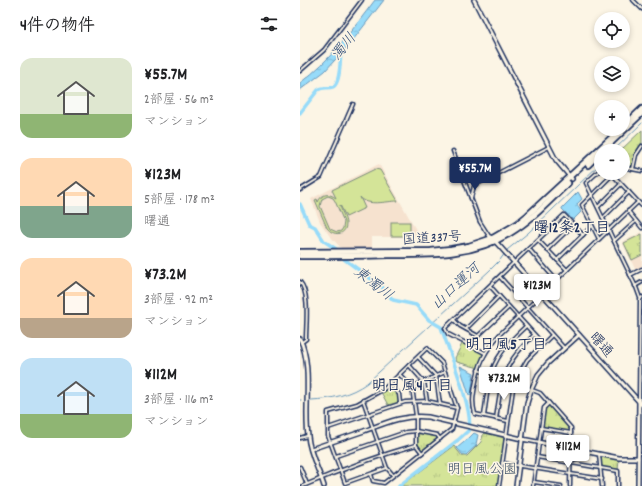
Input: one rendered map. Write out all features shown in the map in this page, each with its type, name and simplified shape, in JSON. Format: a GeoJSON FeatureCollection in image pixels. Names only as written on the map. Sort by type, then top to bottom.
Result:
{"type":"FeatureCollection","features":[{"type":"Feature","properties":{"kind":"highway"},"geometry":{"type":"LineString","coordinates":[[630,120],[642,109]]}},
{"type":"Feature","properties":{"kind":"highway","name":"国道337号"},"geometry":{"type":"LineString","coordinates":[[610,144],[642,113]]}},
{"type":"Feature","properties":{"kind":"highway","name":"国道337号"},"geometry":{"type":"LineString","coordinates":[[300,252],[335,254],[432,255],[470,250],[509,234],[528,220],[614,136]]}},
{"type":"Feature","properties":{"kind":"highway","name":"国道337号"},"geometry":{"type":"LineString","coordinates":[[571,178],[594,159]]}},
{"type":"Feature","properties":{"kind":"highway","name":"国道337号"},"geometry":{"type":"LineString","coordinates":[[300,256],[335,254]]}},
{"type":"Feature","properties":{"kind":"street"},"geometry":{"type":"LineString","coordinates":[[300,71],[324,50],[362,0]]}},
{"type":"Feature","properties":{"kind":"street"},"geometry":{"type":"LineString","coordinates":[[474,0],[556,160],[571,178]]}},
{"type":"Feature","properties":{"kind":"street"},"geometry":{"type":"LineString","coordinates":[[633,0],[642,9]]}},
{"type":"Feature","properties":{"kind":"street"},"geometry":{"type":"LineString","coordinates":[[300,190],[320,178],[354,104]]}},
{"type":"Feature","properties":{"kind":"street"},"geometry":{"type":"LineString","coordinates":[[633,169],[636,155],[642,146]]}},
{"type":"Feature","properties":{"kind":"street"},"geometry":{"type":"LineString","coordinates":[[471,198],[474,186],[477,184],[549,147]]}},
{"type":"Feature","properties":{"kind":"street"},"geometry":{"type":"LineString","coordinates":[[453,151],[480,222],[489,236],[494,239]]}},
{"type":"Feature","properties":{"kind":"street"},"geometry":{"type":"LineString","coordinates":[[630,169],[642,171]]}},
{"type":"Feature","properties":{"kind":"street"},"geometry":{"type":"LineString","coordinates":[[594,176],[586,184],[641,298],[638,486]]}},
{"type":"Feature","properties":{"kind":"street"},"geometry":{"type":"LineString","coordinates":[[599,239],[582,204],[607,180]]}},
{"type":"Feature","properties":{"kind":"street"},"geometry":{"type":"LineString","coordinates":[[618,180],[642,206]]}},
{"type":"Feature","properties":{"kind":"street"},"geometry":{"type":"LineString","coordinates":[[598,207],[621,184]]}},
{"type":"Feature","properties":{"kind":"street"},"geometry":{"type":"LineString","coordinates":[[602,218],[629,192]]}},
{"type":"Feature","properties":{"kind":"street"},"geometry":{"type":"LineString","coordinates":[[508,421],[476,414],[473,405],[478,370],[485,353],[492,342],[638,202]]}},
{"type":"Feature","properties":{"kind":"street"},"geometry":{"type":"LineString","coordinates":[[628,211],[642,228]]}},
{"type":"Feature","properties":{"kind":"street"},"geometry":{"type":"LineString","coordinates":[[485,353],[448,334],[446,328],[564,215],[583,235]]}},
{"type":"Feature","properties":{"kind":"street"},"geometry":{"type":"LineString","coordinates":[[614,241],[636,220]]}},
{"type":"Feature","properties":{"kind":"street"},"geometry":{"type":"LineString","coordinates":[[547,250],[573,225]]}},
{"type":"Feature","properties":{"kind":"street"},"geometry":{"type":"LineString","coordinates":[[557,260],[592,226]]}},
{"type":"Feature","properties":{"kind":"street","name":"曙通"},"geometry":{"type":"LineString","coordinates":[[494,239],[502,250],[642,405]]}},
{"type":"Feature","properties":{"kind":"street"},"geometry":{"type":"LineString","coordinates":[[538,240],[567,270]]}},
{"type":"Feature","properties":{"kind":"street"},"geometry":{"type":"LineString","coordinates":[[529,249],[556,280]]}},
{"type":"Feature","properties":{"kind":"street"},"geometry":{"type":"LineString","coordinates":[[630,275],[642,269]]}},
{"type":"Feature","properties":{"kind":"street"},"geometry":{"type":"LineString","coordinates":[[500,277],[564,348]]}},
{"type":"Feature","properties":{"kind":"street"},"geometry":{"type":"LineString","coordinates":[[300,282],[304,287],[306,295],[306,339],[301,341],[304,348],[307,365],[308,436],[324,486]]}},
{"type":"Feature","properties":{"kind":"street"},"geometry":{"type":"LineString","coordinates":[[636,286],[642,282]]}},
{"type":"Feature","properties":{"kind":"street"},"geometry":{"type":"LineString","coordinates":[[490,286],[543,344]]}},
{"type":"Feature","properties":{"kind":"street"},"geometry":{"type":"LineString","coordinates":[[466,329],[499,296]]}},
{"type":"Feature","properties":{"kind":"street"},"geometry":{"type":"LineString","coordinates":[[472,346],[478,336],[509,307]]}},
{"type":"Feature","properties":{"kind":"street"},"geometry":{"type":"LineString","coordinates":[[454,320],[460,326],[478,336]]}},
{"type":"Feature","properties":{"kind":"street"},"geometry":{"type":"LineString","coordinates":[[484,416],[490,374],[499,355],[511,340],[526,326]]}},
{"type":"Feature","properties":{"kind":"street"},"geometry":{"type":"LineString","coordinates":[[496,419],[502,379],[512,359],[534,335]]}},
{"type":"Feature","properties":{"kind":"street"},"geometry":{"type":"LineString","coordinates":[[499,486],[511,398],[515,384],[527,360],[552,335]]}},
{"type":"Feature","properties":{"kind":"street"},"geometry":{"type":"LineString","coordinates":[[516,486],[522,439],[531,390],[543,369],[578,335]]}},
{"type":"Feature","properties":{"kind":"street"},"geometry":{"type":"LineString","coordinates":[[371,474],[374,481],[384,483],[452,430],[457,408],[442,363],[427,348],[384,389],[357,404],[328,412],[328,436],[345,483],[387,468]]}},
{"type":"Feature","properties":{"kind":"street"},"geometry":{"type":"LineString","coordinates":[[418,357],[436,376],[440,404]]}},
{"type":"Feature","properties":{"kind":"street"},"geometry":{"type":"LineString","coordinates":[[409,365],[424,382],[427,401]]}},
{"type":"Feature","properties":{"kind":"street"},"geometry":{"type":"LineString","coordinates":[[478,370],[540,393],[571,428],[570,486]]}},
{"type":"Feature","properties":{"kind":"street"},"geometry":{"type":"LineString","coordinates":[[412,387],[445,372]]}},
{"type":"Feature","properties":{"kind":"street"},"geometry":{"type":"LineString","coordinates":[[399,374],[412,387],[416,416],[416,445],[422,453]]}},
{"type":"Feature","properties":{"kind":"street"},"geometry":{"type":"LineString","coordinates":[[389,384],[399,394],[400,403]]}},
{"type":"Feature","properties":{"kind":"street"},"geometry":{"type":"LineString","coordinates":[[364,400],[387,468],[393,476]]}},
{"type":"Feature","properties":{"kind":"street"},"geometry":{"type":"LineString","coordinates":[[328,428],[400,403],[427,401],[457,408]]}},
{"type":"Feature","properties":{"kind":"street"},"geometry":{"type":"LineString","coordinates":[[533,486],[544,408],[549,403]]}},
{"type":"Feature","properties":{"kind":"street"},"geometry":{"type":"LineString","coordinates":[[311,449],[401,418],[416,416],[428,417],[522,439],[619,458],[638,458]]}},
{"type":"Feature","properties":{"kind":"street"},"geometry":{"type":"LineString","coordinates":[[541,428],[571,433]]}},
{"type":"Feature","properties":{"kind":"street"},"geometry":{"type":"LineString","coordinates":[[335,456],[396,435],[416,431],[437,435],[440,439]]}},
{"type":"Feature","properties":{"kind":"street"},"geometry":{"type":"LineString","coordinates":[[300,438],[308,436]]}},
{"type":"Feature","properties":{"kind":"street"},"geometry":{"type":"LineString","coordinates":[[303,486],[340,470],[416,445]]}},
{"type":"Feature","properties":{"kind":"street"},"geometry":{"type":"LineString","coordinates":[[599,454],[602,486]]}},
{"type":"Feature","properties":{"kind":"street"},"geometry":{"type":"LineString","coordinates":[[538,457],[618,471],[618,486]]}},
{"type":"Feature","properties":{"kind":"street"},"geometry":{"type":"LineString","coordinates":[[502,463],[602,479]]}},
{"type":"Feature","properties":{"kind":"street"},"geometry":{"type":"LineString","coordinates":[[300,467],[307,484]]}},
{"type":"Feature","properties":{"kind":"street"},"geometry":{"type":"LineString","coordinates":[[534,482],[561,486]]}},
{"type":"Feature","properties":{"kind":"shaded area"},"geometry":{"type":"Polygon","coordinates":[[[379,164],[420,237],[372,237],[372,248],[342,249],[329,235],[320,222],[311,199],[379,164]]]}},
{"type":"Feature","properties":{"kind":"shaded area"},"geometry":{"type":"Polygon","coordinates":[[[642,232],[642,268],[636,271],[622,242],[642,232]]]}},
{"type":"Feature","properties":{"kind":"green space"},"geometry":{"type":"Polygon","coordinates":[[[642,130],[642,144],[636,152],[632,166],[630,166],[630,144],[627,144],[642,130]]]}},
{"type":"Feature","properties":{"kind":"green space"},"geometry":{"type":"Polygon","coordinates":[[[375,169],[380,170],[398,201],[372,203],[363,200],[360,197],[365,208],[346,217],[340,205],[346,224],[344,231],[339,234],[330,231],[327,228],[315,200],[317,199],[318,202],[324,195],[331,195],[336,198],[332,190],[375,169]],[[328,196],[322,199],[320,206],[330,229],[337,232],[341,231],[344,222],[333,198],[328,196]]]}},
{"type":"Feature","properties":{"kind":"green space"},"geometry":{"type":"Polygon","coordinates":[[[391,222],[410,222],[410,236],[391,236],[391,222]]]}},
{"type":"Feature","properties":{"kind":"green space"},"geometry":{"type":"Polygon","coordinates":[[[642,234],[642,255],[632,260],[624,243],[642,234]]]}},
{"type":"Feature","properties":{"kind":"green space"},"geometry":{"type":"Polygon","coordinates":[[[463,342],[485,353],[479,368],[457,362],[455,358],[463,342]]]}},
{"type":"Feature","properties":{"kind":"green space"},"geometry":{"type":"Polygon","coordinates":[[[389,385],[398,396],[399,402],[388,405],[381,392],[389,385]]]}},
{"type":"Feature","properties":{"kind":"green space"},"geometry":{"type":"Polygon","coordinates":[[[549,403],[571,428],[571,433],[541,428],[544,408],[549,403]]]}},
{"type":"Feature","properties":{"kind":"green space"},"geometry":{"type":"Polygon","coordinates":[[[416,431],[437,435],[440,439],[422,453],[416,445],[416,431]]]}},
{"type":"Feature","properties":{"kind":"green space","name":"明日風公園"},"geometry":{"type":"Polygon","coordinates":[[[484,432],[504,438],[498,486],[401,486],[454,446],[462,456],[467,456],[481,442],[484,432]]]}},
{"type":"Feature","properties":{"kind":"green space"},"geometry":{"type":"Polygon","coordinates":[[[599,454],[619,458],[618,471],[601,467],[599,454]]]}},
{"type":"Feature","properties":{"kind":"water","name":"濁川"},"geometry":{"type":"Polygon","coordinates":[[[375,0],[384,0],[353,40],[325,71],[300,90],[300,83],[322,65],[375,0]]]}},
{"type":"Feature","properties":{"kind":"water"},"geometry":{"type":"Polygon","coordinates":[[[578,192],[582,199],[577,204],[581,212],[573,220],[562,208],[578,192]]]}},
{"type":"Feature","properties":{"kind":"water"},"geometry":{"type":"Polygon","coordinates":[[[460,366],[474,373],[471,395],[469,395],[460,366]]]}},
{"type":"Feature","properties":{"kind":"water"},"geometry":{"type":"Polygon","coordinates":[[[474,433],[478,435],[477,445],[466,455],[463,455],[457,448],[474,433]]]}},
{"type":"Feature","properties":{"kind":"waterway","name":"東濁川"},"geometry":{"type":"LineString","coordinates":[[300,113],[318,90],[336,85],[339,76],[341,50]]}},
{"type":"Feature","properties":{"kind":"waterway","name":"山口運河"},"geometry":{"type":"LineString","coordinates":[[620,144],[642,123]]}},
{"type":"Feature","properties":{"kind":"waterway","name":"山口運河"},"geometry":{"type":"LineString","coordinates":[[311,400],[340,396],[354,391],[367,383],[489,271],[507,250],[528,233],[594,170]]}},
{"type":"Feature","properties":{"kind":"waterway","name":"東濁川"},"geometry":{"type":"LineString","coordinates":[[300,204],[309,224],[315,227],[324,241],[336,249],[344,259],[382,287],[393,300],[416,305],[429,320],[441,327],[454,364],[468,409],[470,421],[469,430],[399,486]]}},
{"type":"Feature","properties":{"kind":"district","name":"曙12条2丁目"},"geometry":{"type":"Point","coordinates":[572,227]}},
{"type":"Feature","properties":{"kind":"district","name":"明日風5丁目"},"geometry":{"type":"Point","coordinates":[506,344]}},
{"type":"Feature","properties":{"kind":"district","name":"明日風4丁目"},"geometry":{"type":"Point","coordinates":[412,385]}}]}
